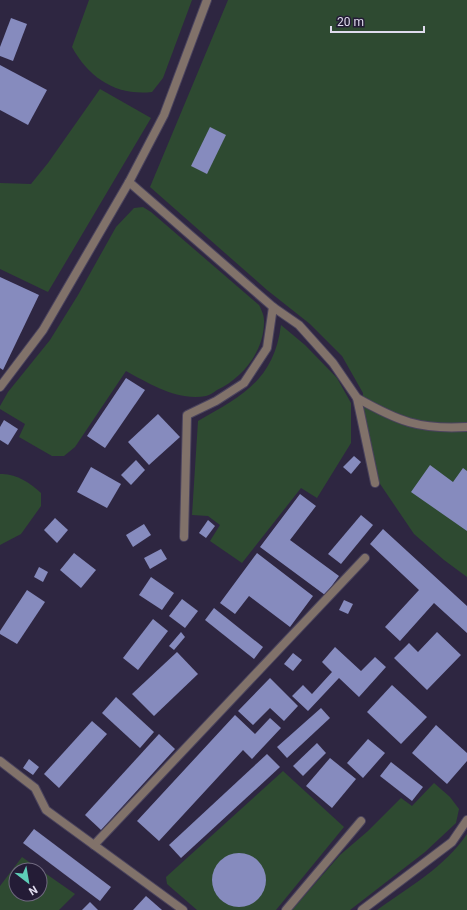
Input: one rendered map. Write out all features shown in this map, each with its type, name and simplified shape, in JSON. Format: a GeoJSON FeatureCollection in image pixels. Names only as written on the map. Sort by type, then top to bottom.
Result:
{"type":"FeatureCollection","features":[{"type":"Feature","properties":{"kind":"street"},"geometry":{"type":"LineString","coordinates":[[0,387],[43,330],[129,182],[164,115],[207,0]]}},
{"type":"Feature","properties":{"kind":"street"},"geometry":{"type":"LineString","coordinates":[[129,182],[273,307],[299,325],[333,363],[357,398],[375,484]]}},
{"type":"Feature","properties":{"kind":"street"},"geometry":{"type":"LineString","coordinates":[[184,538],[187,415],[216,401],[244,383],[267,348],[273,307]]}},
{"type":"Feature","properties":{"kind":"street"},"geometry":{"type":"LineString","coordinates":[[357,398],[406,423],[429,427],[467,427]]}},
{"type":"Feature","properties":{"kind":"street"},"geometry":{"type":"LineString","coordinates":[[94,845],[365,558]]}},
{"type":"Feature","properties":{"kind":"street"},"geometry":{"type":"LineString","coordinates":[[0,761],[35,788],[46,810],[183,910]]}},
{"type":"Feature","properties":{"kind":"street"},"geometry":{"type":"LineString","coordinates":[[362,910],[452,842],[467,820]]}},
{"type":"Feature","properties":{"kind":"street"},"geometry":{"type":"LineString","coordinates":[[286,910],[361,821]]}},
{"type":"Feature","properties":{"kind":"green space"},"geometry":{"type":"Polygon","coordinates":[[[89,0],[192,0],[163,78],[152,92],[127,91],[115,88],[95,76],[79,58],[72,47],[89,0]]]}},
{"type":"Feature","properties":{"kind":"green space"},"geometry":{"type":"Polygon","coordinates":[[[228,0],[467,0],[467,577],[444,560],[414,534],[374,475],[363,409],[363,393],[342,356],[310,324],[267,290],[150,187],[228,0]]]}},
{"type":"Feature","properties":{"kind":"green space"},"geometry":{"type":"Polygon","coordinates":[[[100,89],[151,118],[48,292],[0,269],[0,183],[31,184],[48,163],[100,89]]]}},
{"type":"Feature","properties":{"kind":"green space"},"geometry":{"type":"Polygon","coordinates":[[[143,207],[151,212],[259,305],[264,320],[261,342],[251,362],[244,370],[227,385],[206,396],[195,397],[174,394],[154,386],[126,371],[75,447],[64,456],[52,456],[19,437],[25,424],[0,409],[0,406],[8,392],[50,340],[78,295],[116,227],[134,208],[143,207]]]}},
{"type":"Feature","properties":{"kind":"green space"},"geometry":{"type":"Polygon","coordinates":[[[281,325],[305,345],[337,378],[351,403],[351,443],[317,498],[301,488],[242,563],[210,541],[220,525],[208,516],[192,515],[198,421],[242,394],[263,373],[271,360],[277,344],[281,325]]]}},
{"type":"Feature","properties":{"kind":"green space"},"geometry":{"type":"Polygon","coordinates":[[[0,474],[12,475],[22,479],[41,493],[41,506],[21,534],[0,545],[0,474]]]}},
{"type":"Feature","properties":{"kind":"green space"},"geometry":{"type":"Polygon","coordinates":[[[283,771],[344,827],[276,910],[197,910],[167,884],[166,877],[283,771]]]}},
{"type":"Feature","properties":{"kind":"green space"},"geometry":{"type":"Polygon","coordinates":[[[434,783],[450,797],[459,809],[456,823],[425,852],[350,910],[292,910],[340,855],[368,831],[401,798],[412,806],[434,783]]]}},
{"type":"Feature","properties":{"kind":"green space"},"geometry":{"type":"Polygon","coordinates":[[[467,834],[467,910],[377,910],[426,876],[448,857],[467,834]]]}},
{"type":"Feature","properties":{"kind":"green space"},"geometry":{"type":"Polygon","coordinates":[[[22,857],[29,862],[18,862],[22,857]]]}},
{"type":"Feature","properties":{"kind":"green space"},"geometry":{"type":"Polygon","coordinates":[[[8,875],[8,902],[48,902],[48,875],[75,894],[59,910],[0,910],[0,886],[8,875]]]}},
{"type":"Feature","properties":{"kind":"building"},"geometry":{"type":"Polygon","coordinates":[[[11,18],[27,24],[13,61],[0,56],[0,47],[11,18]]]}},
{"type":"Feature","properties":{"kind":"building"},"geometry":{"type":"Polygon","coordinates":[[[0,65],[47,90],[28,125],[0,110],[0,65]]]}},
{"type":"Feature","properties":{"kind":"building"},"geometry":{"type":"Polygon","coordinates":[[[210,127],[226,135],[207,174],[191,166],[210,127]]]}},
{"type":"Feature","properties":{"kind":"building"},"geometry":{"type":"Polygon","coordinates":[[[0,277],[39,295],[3,370],[0,368],[0,277]]]}},
{"type":"Feature","properties":{"kind":"building"},"geometry":{"type":"Polygon","coordinates":[[[126,378],[145,390],[105,448],[87,436],[126,378]]]}},
{"type":"Feature","properties":{"kind":"building"},"geometry":{"type":"Polygon","coordinates":[[[158,414],[180,437],[149,465],[128,442],[158,414]]]}},
{"type":"Feature","properties":{"kind":"building"},"geometry":{"type":"Polygon","coordinates":[[[4,420],[18,429],[8,445],[0,440],[0,427],[4,420]]]}},
{"type":"Feature","properties":{"kind":"building"},"geometry":{"type":"Polygon","coordinates":[[[354,456],[361,462],[351,474],[343,467],[354,456]]]}},
{"type":"Feature","properties":{"kind":"building"},"geometry":{"type":"Polygon","coordinates":[[[136,460],[145,470],[131,485],[121,475],[136,460]]]}},
{"type":"Feature","properties":{"kind":"building"},"geometry":{"type":"Polygon","coordinates":[[[430,465],[453,482],[463,468],[467,471],[467,531],[411,492],[430,465]]]}},
{"type":"Feature","properties":{"kind":"building"},"geometry":{"type":"Polygon","coordinates":[[[91,467],[121,484],[107,508],[77,492],[91,467]]]}},
{"type":"Feature","properties":{"kind":"building"},"geometry":{"type":"Polygon","coordinates":[[[300,494],[316,506],[290,540],[339,576],[325,595],[260,547],[300,494]]]}},
{"type":"Feature","properties":{"kind":"building"},"geometry":{"type":"Polygon","coordinates":[[[361,515],[373,525],[341,564],[328,554],[361,515]]]}},
{"type":"Feature","properties":{"kind":"building"},"geometry":{"type":"Polygon","coordinates":[[[55,518],[68,530],[57,543],[44,530],[55,518]]]}},
{"type":"Feature","properties":{"kind":"building"},"geometry":{"type":"Polygon","coordinates":[[[208,520],[215,526],[206,538],[199,533],[208,520]]]}},
{"type":"Feature","properties":{"kind":"building"},"geometry":{"type":"Polygon","coordinates":[[[144,524],[151,535],[133,547],[126,535],[144,524]]]}},
{"type":"Feature","properties":{"kind":"building"},"geometry":{"type":"Polygon","coordinates":[[[383,529],[467,606],[467,633],[434,603],[400,641],[385,627],[419,590],[370,544],[383,529]]]}},
{"type":"Feature","properties":{"kind":"building"},"geometry":{"type":"Polygon","coordinates":[[[161,549],[167,559],[150,569],[144,558],[161,549]]]}},
{"type":"Feature","properties":{"kind":"building"},"geometry":{"type":"Polygon","coordinates":[[[74,553],[96,570],[81,588],[60,570],[74,553]]]}},
{"type":"Feature","properties":{"kind":"building"},"geometry":{"type":"Polygon","coordinates":[[[257,553],[313,596],[290,627],[249,596],[235,614],[220,603],[257,553]]]}},
{"type":"Feature","properties":{"kind":"building"},"geometry":{"type":"Polygon","coordinates":[[[39,567],[48,572],[43,582],[34,577],[39,567]]]}},
{"type":"Feature","properties":{"kind":"building"},"geometry":{"type":"Polygon","coordinates":[[[151,577],[174,593],[162,610],[139,595],[151,577]]]}},
{"type":"Feature","properties":{"kind":"building"},"geometry":{"type":"Polygon","coordinates":[[[27,590],[45,602],[17,644],[0,634],[0,631],[27,590]]]}},
{"type":"Feature","properties":{"kind":"building"},"geometry":{"type":"Polygon","coordinates":[[[182,599],[198,611],[185,628],[169,616],[182,599]]]}},
{"type":"Feature","properties":{"kind":"building"},"geometry":{"type":"Polygon","coordinates":[[[344,600],[353,604],[348,614],[339,610],[344,600]]]}},
{"type":"Feature","properties":{"kind":"building"},"geometry":{"type":"Polygon","coordinates":[[[214,608],[263,647],[254,659],[205,620],[214,608]]]}},
{"type":"Feature","properties":{"kind":"building"},"geometry":{"type":"Polygon","coordinates":[[[153,619],[168,631],[138,670],[123,658],[153,619]]]}},
{"type":"Feature","properties":{"kind":"building"},"geometry":{"type":"Polygon","coordinates":[[[181,632],[185,637],[174,650],[169,646],[181,632]]]}},
{"type":"Feature","properties":{"kind":"building"},"geometry":{"type":"Polygon","coordinates":[[[437,632],[461,655],[427,690],[394,658],[409,643],[418,652],[437,632]]]}},
{"type":"Feature","properties":{"kind":"building"},"geometry":{"type":"Polygon","coordinates":[[[335,647],[361,671],[375,657],[386,667],[359,697],[339,678],[308,711],[292,696],[303,685],[312,694],[332,672],[322,662],[335,647]]]}},
{"type":"Feature","properties":{"kind":"building"},"geometry":{"type":"Polygon","coordinates":[[[177,652],[198,674],[154,716],[132,694],[177,652]]]}},
{"type":"Feature","properties":{"kind":"building"},"geometry":{"type":"Polygon","coordinates":[[[293,653],[302,660],[293,671],[284,664],[293,653]]]}},
{"type":"Feature","properties":{"kind":"building"},"geometry":{"type":"Polygon","coordinates":[[[270,678],[298,706],[284,721],[270,708],[253,725],[238,711],[270,678]]]}},
{"type":"Feature","properties":{"kind":"building"},"geometry":{"type":"Polygon","coordinates":[[[392,685],[427,717],[401,744],[367,712],[392,685]]]}},
{"type":"Feature","properties":{"kind":"building"},"geometry":{"type":"Polygon","coordinates":[[[116,697],[154,732],[140,748],[102,713],[116,697]]]}},
{"type":"Feature","properties":{"kind":"building"},"geometry":{"type":"Polygon","coordinates":[[[321,708],[330,718],[287,758],[277,747],[321,708]]]}},
{"type":"Feature","properties":{"kind":"building"},"geometry":{"type":"Polygon","coordinates":[[[235,715],[255,734],[270,718],[281,728],[252,759],[243,750],[159,841],[137,821],[235,715]]]}},
{"type":"Feature","properties":{"kind":"building"},"geometry":{"type":"Polygon","coordinates":[[[92,721],[107,734],[59,788],[44,774],[92,721]]]}},
{"type":"Feature","properties":{"kind":"building"},"geometry":{"type":"Polygon","coordinates":[[[436,725],[467,753],[467,761],[447,784],[412,753],[436,725]]]}},
{"type":"Feature","properties":{"kind":"building"},"geometry":{"type":"Polygon","coordinates":[[[159,734],[175,749],[101,830],[85,815],[159,734]]]}},
{"type":"Feature","properties":{"kind":"building"},"geometry":{"type":"Polygon","coordinates":[[[368,739],[385,753],[363,778],[347,763],[368,739]]]}},
{"type":"Feature","properties":{"kind":"building"},"geometry":{"type":"Polygon","coordinates":[[[317,743],[326,753],[303,776],[293,766],[317,743]]]}},
{"type":"Feature","properties":{"kind":"building"},"geometry":{"type":"Polygon","coordinates":[[[267,754],[280,767],[181,858],[169,845],[267,754]]]}},
{"type":"Feature","properties":{"kind":"building"},"geometry":{"type":"Polygon","coordinates":[[[330,758],[356,779],[332,808],[306,786],[330,758]]]}},
{"type":"Feature","properties":{"kind":"building"},"geometry":{"type":"Polygon","coordinates":[[[29,759],[39,767],[33,775],[23,768],[29,759]]]}},
{"type":"Feature","properties":{"kind":"building"},"geometry":{"type":"Polygon","coordinates":[[[391,762],[423,787],[412,801],[380,776],[391,762]]]}},
{"type":"Feature","properties":{"kind":"building"},"geometry":{"type":"Polygon","coordinates":[[[34,829],[111,887],[100,901],[23,843],[34,829]]]}},
{"type":"Feature","properties":{"kind":"building"},"geometry":{"type":"Polygon","coordinates":[[[234,853],[244,853],[254,857],[262,865],[266,875],[266,885],[262,895],[254,903],[244,907],[234,907],[224,903],[216,895],[212,885],[212,875],[216,865],[224,857],[234,853]]]}},
{"type":"Feature","properties":{"kind":"building"},"geometry":{"type":"Polygon","coordinates":[[[146,896],[162,910],[133,910],[146,896]]]}},
{"type":"Feature","properties":{"kind":"building"},"geometry":{"type":"Polygon","coordinates":[[[90,902],[98,910],[82,910],[90,902]]]}}]}
